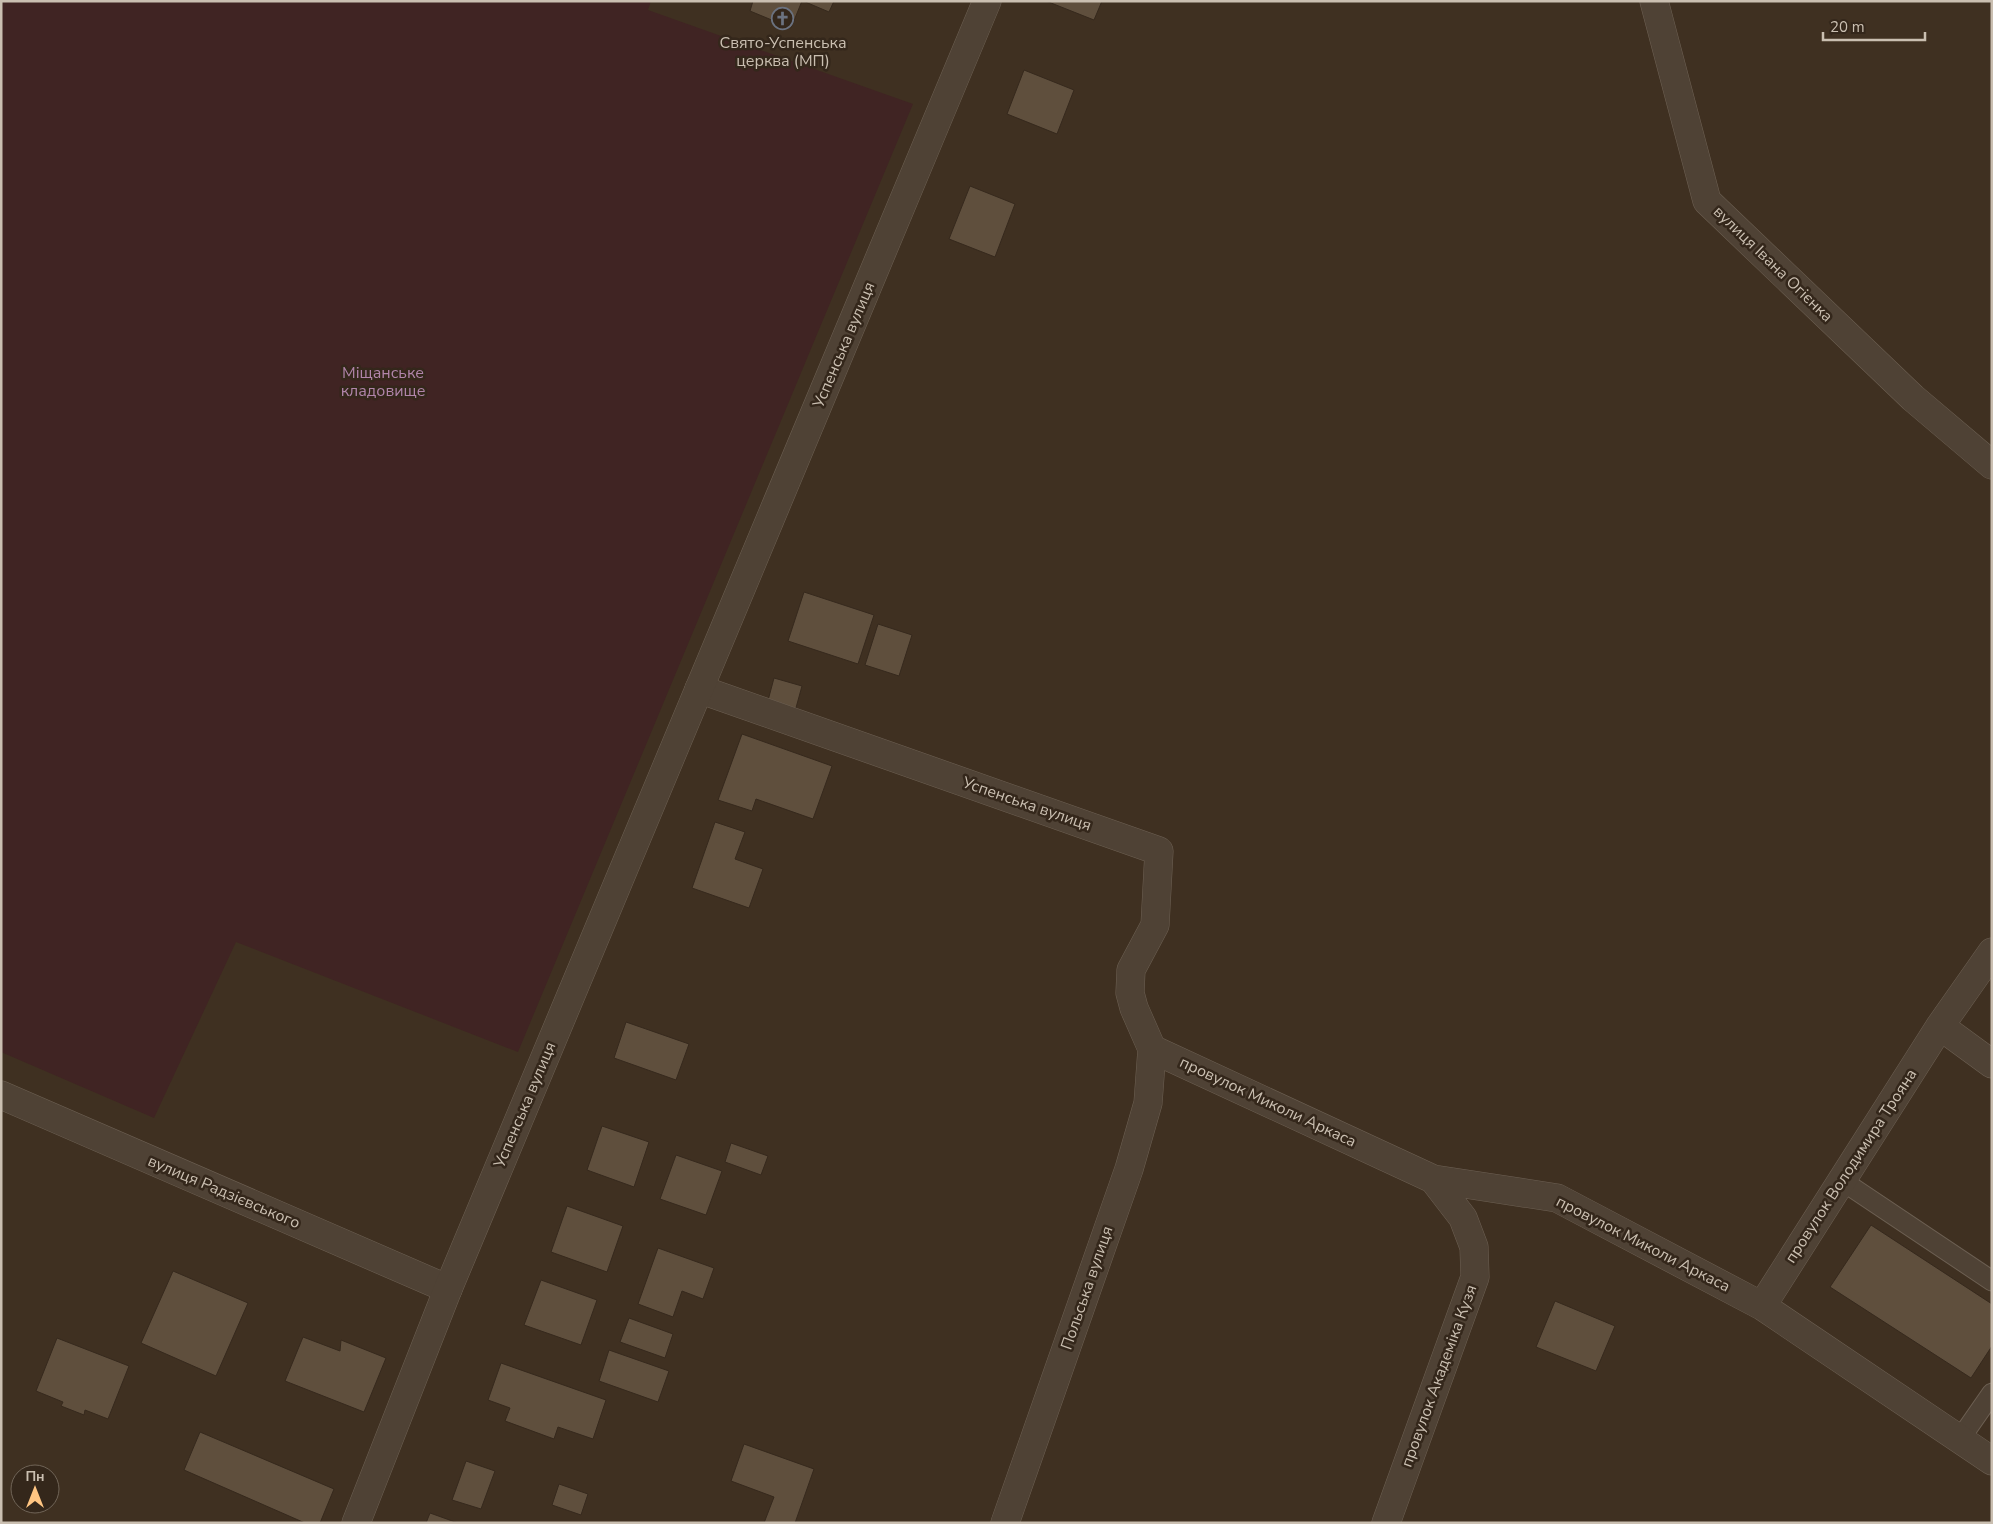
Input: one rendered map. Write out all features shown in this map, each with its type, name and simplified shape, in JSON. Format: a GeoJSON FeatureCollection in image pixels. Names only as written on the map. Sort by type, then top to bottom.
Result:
{"type":"FeatureCollection","features":[{"type":"Feature","properties":{"kind":"street","name":"Успенська вулиця"},"geometry":{"type":"LineString","coordinates":[[356,1523],[448,1289],[987,1]]}},
{"type":"Feature","properties":{"kind":"street","name":"вулиця Івана Огієнка"},"geometry":{"type":"LineString","coordinates":[[1654,1],[1707,201],[1912,398],[1992,465]]}},
{"type":"Feature","properties":{"kind":"street","name":"Успенська вулиця"},"geometry":{"type":"LineString","coordinates":[[700,689],[1159,851],[1155,925],[1131,970],[1130,993],[1134,1008],[1152,1048]]}},
{"type":"Feature","properties":{"kind":"street","name":"провулок Володимира Трояна"},"geometry":{"type":"LineString","coordinates":[[1762,1306],[1940,1026],[1992,952]]}},
{"type":"Feature","properties":{"kind":"street"},"geometry":{"type":"LineString","coordinates":[[1940,1026],[1992,1064]]}},
{"type":"Feature","properties":{"kind":"street","name":"провулок Миколи Аркаса"},"geometry":{"type":"LineString","coordinates":[[1152,1048],[1433,1179],[1557,1198],[1762,1306],[1992,1461]]}},
{"type":"Feature","properties":{"kind":"street","name":"Польська вулиця"},"geometry":{"type":"LineString","coordinates":[[1005,1523],[1129,1169],[1148,1103],[1152,1048]]}},
{"type":"Feature","properties":{"kind":"street","name":"вулиця Радзієвського"},"geometry":{"type":"LineString","coordinates":[[1,1095],[448,1289]]}},
{"type":"Feature","properties":{"kind":"street","name":"провулок Академіка Кузя"},"geometry":{"type":"LineString","coordinates":[[1386,1523],[1475,1277],[1474,1247],[1463,1218],[1433,1179]]}},
{"type":"Feature","properties":{"kind":"lane"},"geometry":{"type":"LineString","coordinates":[[1841,1180],[1992,1281]]}},
{"type":"Feature","properties":{"kind":"lane"},"geometry":{"type":"LineString","coordinates":[[1960,1439],[1992,1393]]}},
{"type":"Feature","properties":{"kind":"green space","name":"Міщанське кладовище"},"geometry":{"type":"Polygon","coordinates":[[[1,1],[651,1],[648,10],[913,104],[518,1052],[236,942],[154,1118],[1,1052],[1,1]]]}},
{"type":"Feature","properties":{"kind":"building","name":"Свято-Успенська церква (МП)"},"geometry":{"type":"Polygon","coordinates":[[[753,1],[802,1],[791,28],[750,11],[753,1]]]}},
{"type":"Feature","properties":{"kind":"building","name":"Свято-Успенська церква (МП)"},"geometry":{"type":"Polygon","coordinates":[[[803,1],[834,1],[829,12],[803,1]]]}},
{"type":"Feature","properties":{"kind":"building"},"geometry":{"type":"Polygon","coordinates":[[[1046,1],[1102,1],[1094,20],[1046,1]]]}},
{"type":"Feature","properties":{"kind":"building"},"geometry":{"type":"Polygon","coordinates":[[[1024,70],[1074,90],[1057,134],[1007,114],[1024,70]]]}},
{"type":"Feature","properties":{"kind":"building"},"geometry":{"type":"Polygon","coordinates":[[[970,186],[1015,204],[995,257],[949,239],[970,186]]]}},
{"type":"Feature","properties":{"kind":"building"},"geometry":{"type":"Polygon","coordinates":[[[804,592],[874,615],[858,664],[788,641],[804,592]]]}},
{"type":"Feature","properties":{"kind":"building"},"geometry":{"type":"Polygon","coordinates":[[[878,624],[912,635],[899,676],[865,665],[878,624]]]}},
{"type":"Feature","properties":{"kind":"building"},"geometry":{"type":"Polygon","coordinates":[[[774,678],[802,686],[794,715],[766,708],[774,678]]]}},
{"type":"Feature","properties":{"kind":"building"},"geometry":{"type":"Polygon","coordinates":[[[742,734],[832,766],[813,819],[756,799],[752,811],[718,800],[742,734]]]}},
{"type":"Feature","properties":{"kind":"building"},"geometry":{"type":"Polygon","coordinates":[[[715,822],[745,832],[735,859],[763,869],[749,908],[692,888],[715,822]]]}},
{"type":"Feature","properties":{"kind":"building"},"geometry":{"type":"Polygon","coordinates":[[[626,1022],[689,1044],[676,1080],[614,1058],[626,1022]]]}},
{"type":"Feature","properties":{"kind":"building"},"geometry":{"type":"Polygon","coordinates":[[[602,1126],[649,1142],[634,1187],[587,1170],[602,1126]]]}},
{"type":"Feature","properties":{"kind":"building"},"geometry":{"type":"Polygon","coordinates":[[[731,1143],[768,1156],[761,1175],[725,1162],[731,1143]]]}},
{"type":"Feature","properties":{"kind":"building"},"geometry":{"type":"Polygon","coordinates":[[[676,1155],[722,1171],[706,1215],[660,1199],[676,1155]]]}},
{"type":"Feature","properties":{"kind":"building"},"geometry":{"type":"Polygon","coordinates":[[[567,1206],[623,1226],[607,1272],[551,1252],[567,1206]]]}},
{"type":"Feature","properties":{"kind":"building"},"geometry":{"type":"Polygon","coordinates":[[[1871,1225],[1992,1304],[1992,1346],[1971,1378],[1830,1287],[1871,1225]]]}},
{"type":"Feature","properties":{"kind":"building"},"geometry":{"type":"Polygon","coordinates":[[[658,1248],[714,1268],[703,1299],[682,1291],[673,1317],[638,1304],[658,1248]]]}},
{"type":"Feature","properties":{"kind":"building"},"geometry":{"type":"Polygon","coordinates":[[[173,1271],[248,1303],[216,1376],[141,1343],[173,1271]]]}},
{"type":"Feature","properties":{"kind":"building"},"geometry":{"type":"Polygon","coordinates":[[[541,1280],[597,1300],[581,1345],[524,1325],[541,1280]]]}},
{"type":"Feature","properties":{"kind":"building"},"geometry":{"type":"Polygon","coordinates":[[[1555,1301],[1615,1326],[1596,1371],[1536,1347],[1555,1301]]]}},
{"type":"Feature","properties":{"kind":"building"},"geometry":{"type":"Polygon","coordinates":[[[629,1318],[673,1334],[665,1358],[620,1342],[629,1318]]]}},
{"type":"Feature","properties":{"kind":"building"},"geometry":{"type":"Polygon","coordinates":[[[303,1337],[340,1351],[341,1340],[386,1358],[364,1412],[285,1381],[303,1337]]]}},
{"type":"Feature","properties":{"kind":"building"},"geometry":{"type":"Polygon","coordinates":[[[57,1338],[129,1366],[108,1419],[85,1410],[84,1415],[61,1406],[63,1402],[36,1391],[57,1338]]]}},
{"type":"Feature","properties":{"kind":"building"},"geometry":{"type":"Polygon","coordinates":[[[609,1350],[669,1371],[658,1402],[599,1381],[609,1350]]]}},
{"type":"Feature","properties":{"kind":"building"},"geometry":{"type":"Polygon","coordinates":[[[501,1363],[606,1400],[593,1439],[558,1427],[554,1439],[505,1421],[510,1408],[488,1400],[501,1363]]]}},
{"type":"Feature","properties":{"kind":"building"},"geometry":{"type":"Polygon","coordinates":[[[200,1432],[334,1489],[320,1523],[305,1523],[184,1470],[200,1432]]]}},
{"type":"Feature","properties":{"kind":"building"},"geometry":{"type":"Polygon","coordinates":[[[744,1444],[814,1469],[795,1523],[764,1523],[774,1497],[731,1481],[744,1444]]]}},
{"type":"Feature","properties":{"kind":"building"},"geometry":{"type":"Polygon","coordinates":[[[466,1461],[495,1471],[481,1509],[452,1500],[466,1461]]]}},
{"type":"Feature","properties":{"kind":"building"},"geometry":{"type":"Polygon","coordinates":[[[559,1484],[588,1494],[581,1515],[552,1505],[559,1484]]]}},
{"type":"Feature","properties":{"kind":"building"},"geometry":{"type":"Polygon","coordinates":[[[430,1513],[458,1523],[426,1523],[430,1513]]]}},
{"type":"Feature","properties":{"kind":"place","name":"Свято-Успенська церква (МП)"},"geometry":{"type":"Point","coordinates":[783,19]}}]}
